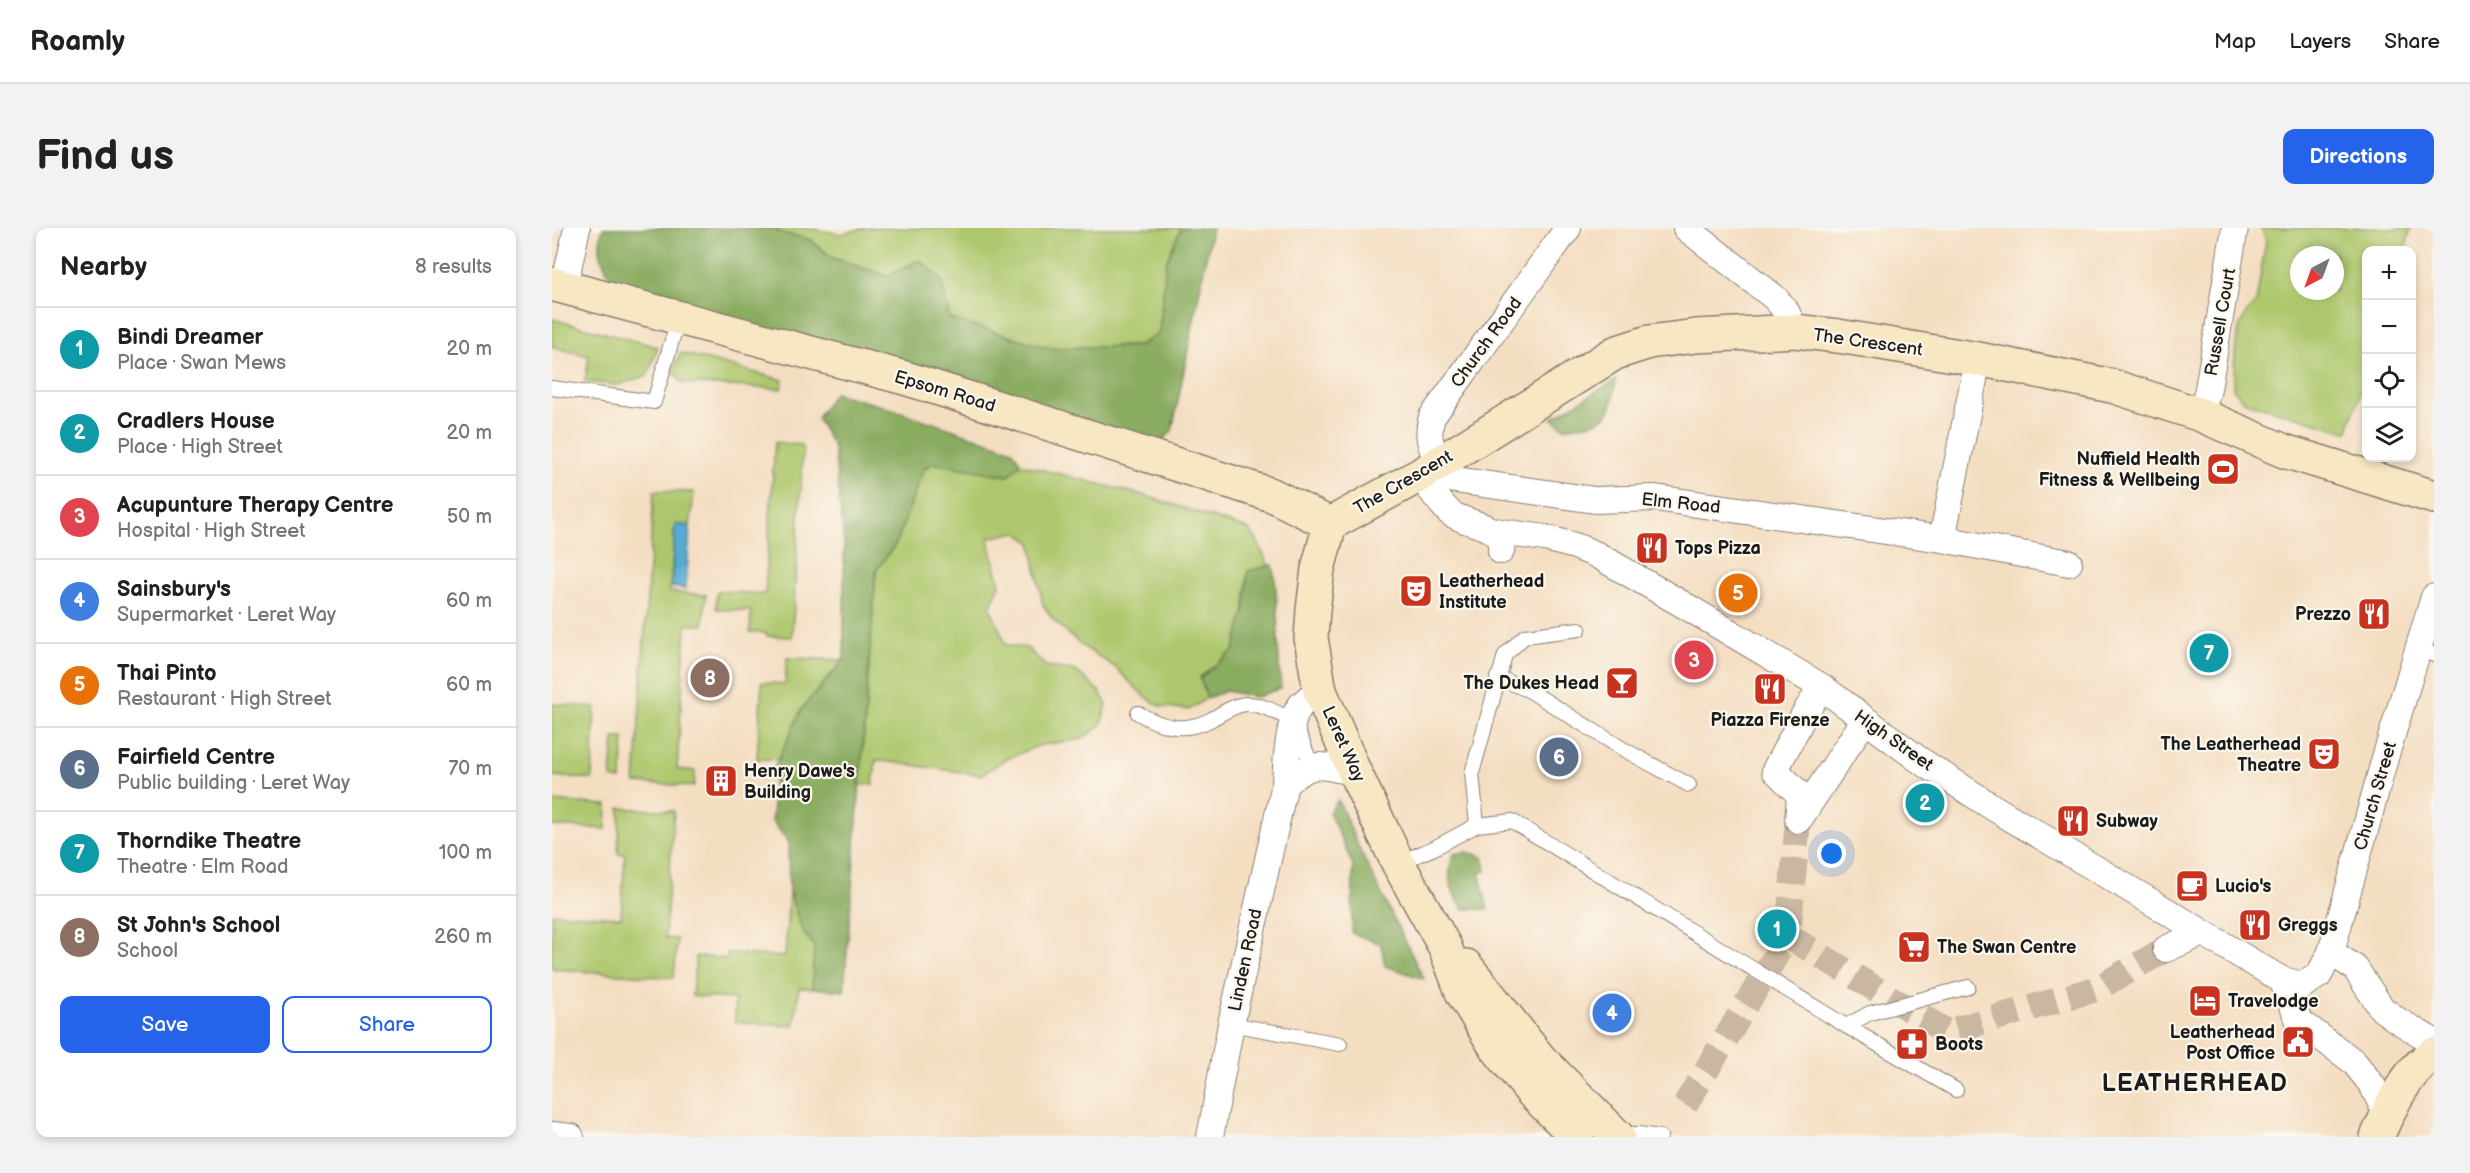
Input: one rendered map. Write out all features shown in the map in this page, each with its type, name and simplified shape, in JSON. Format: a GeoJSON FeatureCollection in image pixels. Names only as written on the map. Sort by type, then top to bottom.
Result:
{"type":"FeatureCollection","features":[{"type":"Feature","properties":{"kind":"main road","name":"Epsom Road"},"geometry":{"type":"LineString","coordinates":[[558,285],[905,378],[1063,427],[1272,495],[1330,525]]}},
{"type":"Feature","properties":{"kind":"main road","name":"The Crescent"},"geometry":{"type":"LineString","coordinates":[[1330,525],[1429,469],[1615,353],[1648,342],[1696,336],[1795,331],[1978,359],[2112,386],[2201,415],[2284,451],[2434,497]]}},
{"type":"Feature","properties":{"kind":"main road","name":"Leret Way"},"geometry":{"type":"LineString","coordinates":[[1330,525],[1318,569],[1311,638],[1320,690],[1355,773],[1398,863],[1445,947],[1462,992],[1495,1046],[1531,1091],[1577,1137]]}},
{"type":"Feature","properties":{"kind":"main road","name":"Leret Way"},"geometry":{"type":"LineString","coordinates":[[1445,947],[1474,973],[1540,1059],[1617,1136]]}},
{"type":"Feature","properties":{"kind":"main road"},"geometry":{"type":"LineString","coordinates":[[2382,1126],[2411,1076],[2434,1054]]}},
{"type":"Feature","properties":{"kind":"street"},"geometry":{"type":"LineString","coordinates":[[558,285],[577,228]]}},
{"type":"Feature","properties":{"kind":"street","name":"Church Road"},"geometry":{"type":"LineString","coordinates":[[1429,469],[1427,429],[1432,417],[1568,228]]}},
{"type":"Feature","properties":{"kind":"street"},"geometry":{"type":"LineString","coordinates":[[1686,228],[1775,298],[1786,311],[1795,331]]}},
{"type":"Feature","properties":{"kind":"street","name":"Russell Court"},"geometry":{"type":"LineString","coordinates":[[2201,415],[2208,389],[2235,228]]}},
{"type":"Feature","properties":{"kind":"street"},"geometry":{"type":"LineString","coordinates":[[1941,539],[1978,359]]}},
{"type":"Feature","properties":{"kind":"street","name":"Elm Road"},"geometry":{"type":"LineString","coordinates":[[1429,469],[1595,500],[1655,498],[1941,539],[2069,562]]}},
{"type":"Feature","properties":{"kind":"street","name":"High Street"},"geometry":{"type":"LineString","coordinates":[[1429,469],[1450,513],[1459,519],[1498,541],[1545,538],[1597,555],[1822,687],[1864,721],[1994,808],[2202,933],[2292,983]]}},
{"type":"Feature","properties":{"kind":"street","name":"Church Street"},"geometry":{"type":"LineString","coordinates":[[2292,983],[2319,975],[2331,952],[2385,758],[2427,652],[2434,597]]}},
{"type":"Feature","properties":{"kind":"street"},"geometry":{"type":"LineString","coordinates":[[1822,687],[1806,711],[1775,770],[1800,795],[1798,820],[1864,721]]}},
{"type":"Feature","properties":{"kind":"street","name":"Linden Road"},"geometry":{"type":"LineString","coordinates":[[1210,1137],[1231,1024],[1285,784],[1286,761],[1294,721],[1302,704],[1320,690]]}},
{"type":"Feature","properties":{"kind":"street"},"geometry":{"type":"LineString","coordinates":[[1285,784],[1301,769],[1312,766],[1355,773]]}},
{"type":"Feature","properties":{"kind":"street"},"geometry":{"type":"LineString","coordinates":[[2166,949],[2202,933]]}},
{"type":"Feature","properties":{"kind":"street"},"geometry":{"type":"LineString","coordinates":[[2331,952],[2355,968],[2382,1009],[2434,1042]]}},
{"type":"Feature","properties":{"kind":"street"},"geometry":{"type":"LineString","coordinates":[[2292,983],[2299,1021],[2354,1062],[2372,1085],[2382,1126]]}},
{"type":"Feature","properties":{"kind":"street"},"geometry":{"type":"LineString","coordinates":[[552,1135],[571,1137]]}},
{"type":"Feature","properties":{"kind":"lane"},"geometry":{"type":"LineString","coordinates":[[552,388],[654,402],[679,316]]}},
{"type":"Feature","properties":{"kind":"lane"},"geometry":{"type":"LineString","coordinates":[[1477,825],[1472,773],[1504,655],[1525,636],[1579,629]]}},
{"type":"Feature","properties":{"kind":"lane"},"geometry":{"type":"LineString","coordinates":[[1497,677],[1530,691],[1623,749],[1689,785]]}},
{"type":"Feature","properties":{"kind":"lane"},"geometry":{"type":"LineString","coordinates":[[1138,713],[1150,721],[1168,726],[1190,728],[1228,709],[1247,704],[1272,711],[1294,721],[1312,766]]}},
{"type":"Feature","properties":{"kind":"lane"},"geometry":{"type":"LineString","coordinates":[[1398,863],[1477,825],[1512,821],[1846,1026],[1956,1090]]}},
{"type":"Feature","properties":{"kind":"lane"},"geometry":{"type":"LineString","coordinates":[[1846,1026],[1870,1013],[1968,987]]}},
{"type":"Feature","properties":{"kind":"lane"},"geometry":{"type":"LineString","coordinates":[[1231,1024],[1340,1044]]}},
{"type":"Feature","properties":{"kind":"lane"},"geometry":{"type":"LineString","coordinates":[[1617,1136],[1638,1134],[1660,1137]]}},
{"type":"Feature","properties":{"kind":"green space"},"geometry":{"type":"Polygon","coordinates":[[[603,228],[776,228],[779,232],[811,240],[833,258],[887,276],[920,260],[941,279],[950,319],[1050,348],[1139,346],[1159,333],[1166,263],[1181,228],[1212,228],[1172,431],[1161,442],[618,290],[600,253],[603,228]]]}},
{"type":"Feature","properties":{"kind":"green space"},"geometry":{"type":"Polygon","coordinates":[[[776,228],[808,228],[841,234],[864,228],[1181,228],[1166,263],[1159,333],[1139,346],[1050,348],[950,319],[941,279],[887,276],[833,258],[811,240],[779,232],[776,228]]]}},
{"type":"Feature","properties":{"kind":"green space"},"geometry":{"type":"Polygon","coordinates":[[[2261,228],[2411,228],[2406,246],[2362,246],[2362,389],[2347,432],[2243,401],[2233,388],[2236,341],[2242,320],[2256,303],[2266,240],[2261,228]]]}},
{"type":"Feature","properties":{"kind":"green space"},"geometry":{"type":"Polygon","coordinates":[[[552,319],[658,347],[648,375],[618,385],[585,382],[589,356],[552,347],[552,319]]]}},
{"type":"Feature","properties":{"kind":"green space"},"geometry":{"type":"Polygon","coordinates":[[[681,353],[783,380],[781,389],[682,383],[673,371],[681,353]]]}},
{"type":"Feature","properties":{"kind":"green space"},"geometry":{"type":"Polygon","coordinates":[[[1616,380],[1611,405],[1603,418],[1588,424],[1564,428],[1552,418],[1616,380]]]}},
{"type":"Feature","properties":{"kind":"green space"},"geometry":{"type":"Polygon","coordinates":[[[834,393],[889,408],[1013,450],[1021,464],[1008,476],[933,463],[923,470],[897,542],[876,571],[844,991],[812,988],[814,946],[803,932],[789,891],[788,841],[772,821],[775,766],[803,707],[844,660],[844,543],[834,448],[817,418],[834,393]]]}},
{"type":"Feature","properties":{"kind":"green space"},"geometry":{"type":"Polygon","coordinates":[[[775,442],[801,445],[803,449],[792,637],[767,636],[766,633],[750,632],[751,611],[716,609],[717,591],[765,594],[775,442]]]}},
{"type":"Feature","properties":{"kind":"green space"},"geometry":{"type":"Polygon","coordinates":[[[932,463],[1008,476],[1021,464],[1146,496],[1248,529],[1256,539],[1269,566],[1248,571],[1245,609],[1234,651],[1200,677],[1207,698],[1189,710],[1160,706],[1144,696],[1115,667],[1081,645],[1054,621],[1043,605],[1031,542],[1016,532],[988,538],[1000,585],[990,607],[1006,645],[1027,648],[1046,666],[1076,671],[1100,692],[1107,705],[1101,725],[1082,739],[1040,745],[1004,760],[982,775],[876,760],[873,784],[860,785],[876,571],[897,542],[923,470],[932,463]]]}},
{"type":"Feature","properties":{"kind":"green space"},"geometry":{"type":"Polygon","coordinates":[[[654,491],[694,492],[690,526],[675,525],[670,592],[706,595],[703,625],[686,625],[677,769],[695,771],[694,786],[635,783],[654,491]]]}},
{"type":"Feature","properties":{"kind":"green space"},"geometry":{"type":"Polygon","coordinates":[[[1273,565],[1281,688],[1256,697],[1226,691],[1207,698],[1200,678],[1234,650],[1245,609],[1248,571],[1273,565]]]}},
{"type":"Feature","properties":{"kind":"green space"},"geometry":{"type":"Polygon","coordinates":[[[787,658],[844,660],[803,707],[779,759],[757,759],[762,682],[785,684],[787,658]]]}},
{"type":"Feature","properties":{"kind":"green space"},"geometry":{"type":"Polygon","coordinates":[[[552,704],[595,707],[592,779],[552,776],[552,704]]]}},
{"type":"Feature","properties":{"kind":"green space"},"geometry":{"type":"Polygon","coordinates":[[[614,738],[624,738],[621,780],[611,778],[614,738]]]}},
{"type":"Feature","properties":{"kind":"green space"},"geometry":{"type":"Polygon","coordinates":[[[1338,800],[1362,855],[1424,979],[1385,966],[1381,944],[1352,933],[1353,865],[1329,812],[1338,800]]]}},
{"type":"Feature","properties":{"kind":"green space"},"geometry":{"type":"Polygon","coordinates":[[[552,801],[607,805],[606,829],[552,826],[552,801]]]}},
{"type":"Feature","properties":{"kind":"green space"},"geometry":{"type":"Polygon","coordinates":[[[620,808],[674,811],[665,938],[677,939],[674,978],[552,969],[552,913],[621,917],[625,854],[618,854],[620,808]]]}},
{"type":"Feature","properties":{"kind":"green space"},"geometry":{"type":"Polygon","coordinates":[[[1467,852],[1483,857],[1486,871],[1479,873],[1488,909],[1463,909],[1452,889],[1449,877],[1454,854],[1467,852]]]}},
{"type":"Feature","properties":{"kind":"green space"},"geometry":{"type":"Polygon","coordinates":[[[789,891],[803,932],[814,946],[812,988],[799,988],[794,1026],[735,1022],[735,999],[692,996],[696,956],[727,959],[727,953],[785,957],[789,891]]]}},
{"type":"Feature","properties":{"kind":"water"},"geometry":{"type":"Polygon","coordinates":[[[675,524],[690,526],[686,589],[671,587],[675,524]]]}},
{"type":"Feature","properties":{"kind":"tunnel"},"geometry":{"type":"LineString","coordinates":[[1798,820],[1788,936],[1947,1032],[2096,989],[2166,949]]}},
{"type":"Feature","properties":{"kind":"tunnel"},"geometry":{"type":"LineString","coordinates":[[1685,1105],[1788,936]]}},
{"type":"Feature","properties":{"kind":"place","name":"Nuffield Health Fitness & Wellbeing"},"geometry":{"type":"Point","coordinates":[2223,469]}},
{"type":"Feature","properties":{"kind":"place","name":"Tops Pizza"},"geometry":{"type":"Point","coordinates":[1652,548]}},
{"type":"Feature","properties":{"kind":"place","name":"Leatherhead Institute"},"geometry":{"type":"Point","coordinates":[1416,591]}},
{"type":"Feature","properties":{"kind":"place","name":"Thai Pinto"},"geometry":{"type":"Point","coordinates":[1738,593]}},
{"type":"Feature","properties":{"kind":"place","name":"Prezzo"},"geometry":{"type":"Point","coordinates":[2374,614]}},
{"type":"Feature","properties":{"kind":"place","name":"Thorndike Theatre"},"geometry":{"type":"Point","coordinates":[2209,653]}},
{"type":"Feature","properties":{"kind":"place","name":"Acupunture Therapy Centre"},"geometry":{"type":"Point","coordinates":[1694,660]}},
{"type":"Feature","properties":{"kind":"place","name":"St John's School"},"geometry":{"type":"Point","coordinates":[710,678]}},
{"type":"Feature","properties":{"kind":"place","name":"The Dukes Head"},"geometry":{"type":"Point","coordinates":[1622,683]}},
{"type":"Feature","properties":{"kind":"place","name":"Piazza Firenze"},"geometry":{"type":"Point","coordinates":[1770,689]}},
{"type":"Feature","properties":{"kind":"place","name":"The Leatherhead Theatre"},"geometry":{"type":"Point","coordinates":[2324,754]}},
{"type":"Feature","properties":{"kind":"place","name":"Fairfield Centre"},"geometry":{"type":"Point","coordinates":[1559,757]}},
{"type":"Feature","properties":{"kind":"place","name":"Henry Dawe's Building"},"geometry":{"type":"Point","coordinates":[721,781]}},
{"type":"Feature","properties":{"kind":"place","name":"Cradlers House"},"geometry":{"type":"Point","coordinates":[1925,803]}},
{"type":"Feature","properties":{"kind":"place","name":"Subway"},"geometry":{"type":"Point","coordinates":[2073,821]}},
{"type":"Feature","properties":{"kind":"place","name":"Lucio's"},"geometry":{"type":"Point","coordinates":[2192,886]}},
{"type":"Feature","properties":{"kind":"place","name":"Greggs"},"geometry":{"type":"Point","coordinates":[2255,925]}},
{"type":"Feature","properties":{"kind":"place","name":"Bindi Dreamer"},"geometry":{"type":"Point","coordinates":[1777,929]}},
{"type":"Feature","properties":{"kind":"place","name":"The Swan Centre"},"geometry":{"type":"Point","coordinates":[1914,947]}},
{"type":"Feature","properties":{"kind":"place","name":"Travelodge"},"geometry":{"type":"Point","coordinates":[2205,1001]}},
{"type":"Feature","properties":{"kind":"place","name":"Sainsbury's"},"geometry":{"type":"Point","coordinates":[1612,1013]}},
{"type":"Feature","properties":{"kind":"place","name":"Leatherhead Post Office"},"geometry":{"type":"Point","coordinates":[2298,1042]}},
{"type":"Feature","properties":{"kind":"place","name":"Boots"},"geometry":{"type":"Point","coordinates":[1912,1044]}},
{"type":"Feature","properties":{"kind":"district","name":"LEATHERHEAD"},"geometry":{"type":"Point","coordinates":[2195,1083]}}]}
